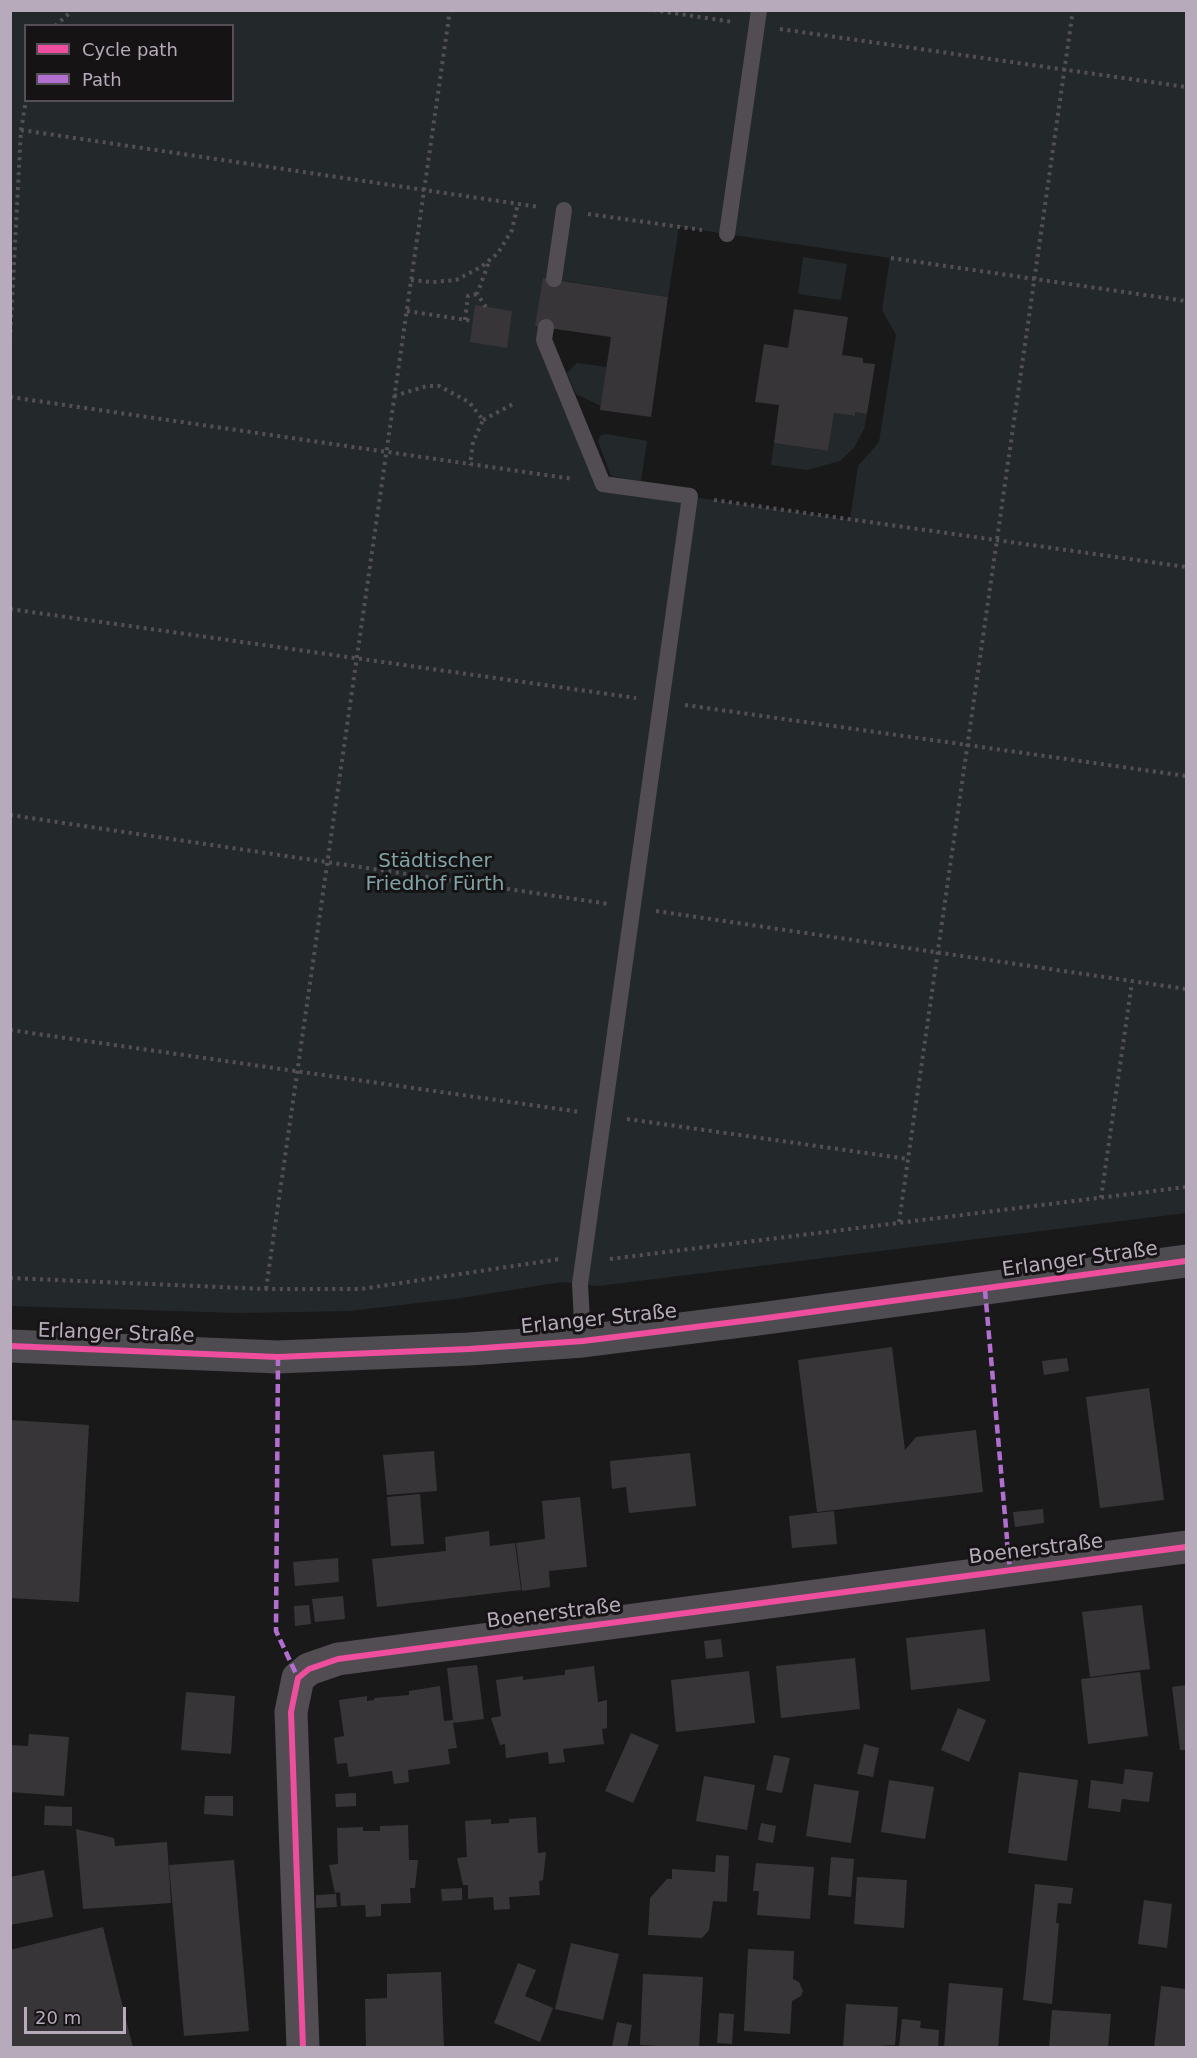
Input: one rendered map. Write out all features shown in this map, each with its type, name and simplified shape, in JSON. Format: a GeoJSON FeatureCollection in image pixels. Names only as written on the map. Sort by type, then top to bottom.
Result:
{"type":"FeatureCollection","features":[{"type":"Feature","properties":{"kind":"main road","name":"Erlanger Straße"},"geometry":{"type":"LineString","coordinates":[[10,1346],[306,1357],[583,1341],[985,1290],[1186,1261]]}},
{"type":"Feature","properties":{"kind":"street","name":"Boenerstraße"},"geometry":{"type":"LineString","coordinates":[[303,2048],[291,1712],[298,1678],[309,1669],[338,1659],[1186,1547]]}},
{"type":"Feature","properties":{"kind":"lane"},"geometry":{"type":"LineString","coordinates":[[719,233],[759,10]]}},
{"type":"Feature","properties":{"kind":"lane"},"geometry":{"type":"LineString","coordinates":[[554,279],[564,210]]}},
{"type":"Feature","properties":{"kind":"lane"},"geometry":{"type":"LineString","coordinates":[[546,327],[544,340],[603,484],[690,496],[580,1284],[583,1341]]}},
{"type":"Feature","properties":{"kind":"path"},"geometry":{"type":"LineString","coordinates":[[57,24],[73,10]]}},
{"type":"Feature","properties":{"kind":"path"},"geometry":{"type":"LineString","coordinates":[[266,1289],[450,10]]}},
{"type":"Feature","properties":{"kind":"path"},"geometry":{"type":"LineString","coordinates":[[653,10],[740,23]]}},
{"type":"Feature","properties":{"kind":"path"},"geometry":{"type":"LineString","coordinates":[[899,1222],[1073,10]]}},
{"type":"Feature","properties":{"kind":"path"},"geometry":{"type":"LineString","coordinates":[[773,28],[1186,87]]}},
{"type":"Feature","properties":{"kind":"path"},"geometry":{"type":"LineString","coordinates":[[10,340],[21,130],[26,102]]}},
{"type":"Feature","properties":{"kind":"path"},"geometry":{"type":"LineString","coordinates":[[21,130],[719,233]]}},
{"type":"Feature","properties":{"kind":"path"},"geometry":{"type":"LineString","coordinates":[[411,280],[432,282],[456,280],[481,267],[512,230],[518,203]]}},
{"type":"Feature","properties":{"kind":"path"},"geometry":{"type":"LineString","coordinates":[[891,258],[1186,301]]}},
{"type":"Feature","properties":{"kind":"path"},"geometry":{"type":"LineString","coordinates":[[477,294],[490,259]]}},
{"type":"Feature","properties":{"kind":"path"},"geometry":{"type":"LineString","coordinates":[[477,294],[486,307]]}},
{"type":"Feature","properties":{"kind":"path"},"geometry":{"type":"LineString","coordinates":[[465,320],[468,296],[477,294]]}},
{"type":"Feature","properties":{"kind":"path"},"geometry":{"type":"LineString","coordinates":[[407,311],[473,321]]}},
{"type":"Feature","properties":{"kind":"path"},"geometry":{"type":"LineString","coordinates":[[394,396],[427,386],[439,386],[459,395],[483,420]]}},
{"type":"Feature","properties":{"kind":"path"},"geometry":{"type":"LineString","coordinates":[[10,398],[603,484]]}},
{"type":"Feature","properties":{"kind":"path"},"geometry":{"type":"LineString","coordinates":[[470,465],[473,442],[483,420],[513,404]]}},
{"type":"Feature","properties":{"kind":"path"},"geometry":{"type":"LineString","coordinates":[[707,499],[1186,567]]}},
{"type":"Feature","properties":{"kind":"path"},"geometry":{"type":"LineString","coordinates":[[10,609],[645,700]]}},
{"type":"Feature","properties":{"kind":"path"},"geometry":{"type":"LineString","coordinates":[[678,704],[1186,776]]}},
{"type":"Feature","properties":{"kind":"path"},"geometry":{"type":"LineString","coordinates":[[10,815],[615,905]]}},
{"type":"Feature","properties":{"kind":"path"},"geometry":{"type":"LineString","coordinates":[[650,910],[1186,989]]}},
{"type":"Feature","properties":{"kind":"path"},"geometry":{"type":"LineString","coordinates":[[1101,1198],[1132,981]]}},
{"type":"Feature","properties":{"kind":"path"},"geometry":{"type":"LineString","coordinates":[[10,1030],[586,1113]]}},
{"type":"Feature","properties":{"kind":"path"},"geometry":{"type":"LineString","coordinates":[[621,1118],[908,1159]]}},
{"type":"Feature","properties":{"kind":"path"},"geometry":{"type":"LineString","coordinates":[[601,1260],[1186,1187]]}},
{"type":"Feature","properties":{"kind":"path"},"geometry":{"type":"LineString","coordinates":[[10,1278],[266,1289],[361,1289],[566,1258]]}},
{"type":"Feature","properties":{"kind":"green space","name":"Städtischer Friedhof Fürth"},"geometry":{"type":"Polygon","coordinates":[[[10,11],[1186,11],[1186,1213],[598,1286],[562,1282],[461,1298],[349,1311],[240,1313],[11,1306],[10,11]],[[679,227],[668,297],[554,279],[544,340],[603,484],[850,520],[858,466],[879,442],[896,335],[882,310],[890,258],[679,227]]]}},
{"type":"Feature","properties":{"kind":"green space"},"geometry":{"type":"Polygon","coordinates":[[[803,257],[847,264],[841,300],[798,294],[803,257]]]}},
{"type":"Feature","properties":{"kind":"green space"},"geometry":{"type":"Polygon","coordinates":[[[577,363],[607,367],[601,406],[576,394],[567,373],[577,363]]]}},
{"type":"Feature","properties":{"kind":"green space"},"geometry":{"type":"Polygon","coordinates":[[[855,412],[867,414],[864,429],[854,448],[840,461],[807,470],[771,465],[774,443],[828,451],[834,413],[854,416],[855,412]]]}},
{"type":"Feature","properties":{"kind":"green space"},"geometry":{"type":"Polygon","coordinates":[[[601,435],[647,441],[641,481],[611,476],[598,441],[601,435]]]}},
{"type":"Feature","properties":{"kind":"building"},"geometry":{"type":"Polygon","coordinates":[[[543,278],[668,297],[651,417],[600,410],[611,337],[535,326],[543,278]]]}},
{"type":"Feature","properties":{"kind":"building"},"geometry":{"type":"Polygon","coordinates":[[[475,305],[512,311],[507,348],[470,342],[475,305]]]}},
{"type":"Feature","properties":{"kind":"building"},"geometry":{"type":"Polygon","coordinates":[[[794,309],[848,317],[842,355],[863,358],[863,363],[875,364],[867,414],[855,412],[855,416],[834,413],[828,451],[774,443],[779,405],[755,402],[764,344],[788,348],[794,309]]]}},
{"type":"Feature","properties":{"kind":"building"},"geometry":{"type":"Polygon","coordinates":[[[892,1347],[905,1450],[916,1437],[976,1430],[983,1492],[817,1512],[798,1360],[892,1347]]]}},
{"type":"Feature","properties":{"kind":"building"},"geometry":{"type":"Polygon","coordinates":[[[1067,1358],[1069,1371],[1044,1375],[1042,1361],[1067,1358]]]}},
{"type":"Feature","properties":{"kind":"building"},"geometry":{"type":"Polygon","coordinates":[[[1149,1388],[1164,1500],[1100,1508],[1086,1397],[1149,1388]]]}},
{"type":"Feature","properties":{"kind":"building"},"geometry":{"type":"Polygon","coordinates":[[[10,1420],[89,1425],[79,1602],[10,1598],[10,1420]]]}},
{"type":"Feature","properties":{"kind":"building"},"geometry":{"type":"Polygon","coordinates":[[[434,1451],[437,1491],[387,1495],[383,1455],[434,1451]]]}},
{"type":"Feature","properties":{"kind":"building"},"geometry":{"type":"Polygon","coordinates":[[[690,1453],[696,1506],[629,1513],[626,1487],[612,1489],[610,1461],[690,1453]]]}},
{"type":"Feature","properties":{"kind":"building"},"geometry":{"type":"Polygon","coordinates":[[[420,1494],[424,1544],[391,1546],[387,1497],[420,1494]]]}},
{"type":"Feature","properties":{"kind":"building"},"geometry":{"type":"Polygon","coordinates":[[[580,1497],[587,1567],[549,1571],[550,1587],[522,1591],[516,1543],[545,1539],[542,1501],[580,1497]]]}},
{"type":"Feature","properties":{"kind":"building"},"geometry":{"type":"Polygon","coordinates":[[[1043,1509],[1044,1523],[1015,1527],[1013,1512],[1043,1509]]]}},
{"type":"Feature","properties":{"kind":"building"},"geometry":{"type":"Polygon","coordinates":[[[834,1511],[837,1544],[792,1548],[789,1516],[834,1511]]]}},
{"type":"Feature","properties":{"kind":"building"},"geometry":{"type":"Polygon","coordinates":[[[489,1531],[490,1546],[515,1543],[521,1590],[377,1607],[372,1559],[446,1551],[445,1537],[489,1531]]]}},
{"type":"Feature","properties":{"kind":"building"},"geometry":{"type":"Polygon","coordinates":[[[338,1558],[339,1582],[295,1586],[293,1562],[338,1558]]]}},
{"type":"Feature","properties":{"kind":"building"},"geometry":{"type":"Polygon","coordinates":[[[343,1596],[345,1619],[315,1622],[312,1599],[343,1596]]]}},
{"type":"Feature","properties":{"kind":"building"},"geometry":{"type":"Polygon","coordinates":[[[309,1605],[311,1624],[295,1626],[294,1606],[309,1605]]]}},
{"type":"Feature","properties":{"kind":"building"},"geometry":{"type":"Polygon","coordinates":[[[1142,1605],[1150,1669],[1090,1677],[1082,1612],[1142,1605]]]}},
{"type":"Feature","properties":{"kind":"building"},"geometry":{"type":"Polygon","coordinates":[[[985,1629],[990,1681],[911,1690],[906,1638],[985,1629]]]}},
{"type":"Feature","properties":{"kind":"building"},"geometry":{"type":"Polygon","coordinates":[[[721,1639],[723,1657],[706,1659],[704,1641],[721,1639]]]}},
{"type":"Feature","properties":{"kind":"building"},"geometry":{"type":"Polygon","coordinates":[[[855,1658],[860,1709],[781,1718],[776,1666],[855,1658]]]}},
{"type":"Feature","properties":{"kind":"building"},"geometry":{"type":"Polygon","coordinates":[[[477,1665],[484,1719],[453,1723],[457,1748],[448,1749],[450,1764],[408,1770],[409,1782],[394,1784],[392,1771],[349,1777],[347,1763],[337,1764],[334,1738],[344,1736],[339,1700],[367,1696],[367,1701],[374,1700],[374,1698],[409,1695],[409,1691],[440,1686],[444,1721],[453,1720],[447,1668],[477,1665]]]}},
{"type":"Feature","properties":{"kind":"building"},"geometry":{"type":"Polygon","coordinates":[[[594,1666],[598,1702],[607,1700],[607,1728],[602,1729],[604,1744],[563,1749],[565,1762],[549,1764],[548,1752],[506,1758],[505,1744],[500,1745],[491,1718],[501,1716],[496,1680],[523,1676],[523,1680],[565,1675],[565,1670],[594,1666]]]}},
{"type":"Feature","properties":{"kind":"building"},"geometry":{"type":"Polygon","coordinates":[[[749,1671],[755,1723],[676,1732],[671,1680],[749,1671]]]}},
{"type":"Feature","properties":{"kind":"building"},"geometry":{"type":"Polygon","coordinates":[[[1140,1672],[1148,1736],[1088,1744],[1081,1679],[1140,1672]]]}},
{"type":"Feature","properties":{"kind":"building"},"geometry":{"type":"Polygon","coordinates":[[[1186,1685],[1186,1750],[1180,1750],[1172,1687],[1186,1685]]]}},
{"type":"Feature","properties":{"kind":"building"},"geometry":{"type":"Polygon","coordinates":[[[186,1692],[235,1696],[231,1754],[181,1750],[186,1692]]]}},
{"type":"Feature","properties":{"kind":"building"},"geometry":{"type":"Polygon","coordinates":[[[958,1708],[986,1720],[969,1762],[941,1750],[958,1708]]]}},
{"type":"Feature","properties":{"kind":"building"},"geometry":{"type":"Polygon","coordinates":[[[631,1733],[659,1745],[633,1803],[605,1791],[631,1733]]]}},
{"type":"Feature","properties":{"kind":"building"},"geometry":{"type":"Polygon","coordinates":[[[29,1734],[69,1737],[64,1796],[10,1792],[10,1745],[28,1746],[29,1734]]]}},
{"type":"Feature","properties":{"kind":"building"},"geometry":{"type":"Polygon","coordinates":[[[864,1744],[879,1748],[873,1777],[857,1774],[864,1744]]]}},
{"type":"Feature","properties":{"kind":"building"},"geometry":{"type":"Polygon","coordinates":[[[774,1755],[790,1758],[782,1793],[766,1790],[774,1755]]]}},
{"type":"Feature","properties":{"kind":"building"},"geometry":{"type":"Polygon","coordinates":[[[1125,1769],[1153,1772],[1149,1802],[1122,1799],[1120,1812],[1088,1808],[1091,1780],[1123,1784],[1125,1769]]]}},
{"type":"Feature","properties":{"kind":"building"},"geometry":{"type":"Polygon","coordinates":[[[1019,1772],[1078,1780],[1067,1861],[1008,1853],[1019,1772]]]}},
{"type":"Feature","properties":{"kind":"building"},"geometry":{"type":"Polygon","coordinates":[[[704,1776],[755,1785],[747,1830],[696,1821],[704,1776]]]}},
{"type":"Feature","properties":{"kind":"building"},"geometry":{"type":"Polygon","coordinates":[[[889,1780],[934,1787],[925,1839],[881,1832],[889,1780]]]}},
{"type":"Feature","properties":{"kind":"building"},"geometry":{"type":"Polygon","coordinates":[[[814,1784],[859,1791],[851,1843],[806,1836],[814,1784]]]}},
{"type":"Feature","properties":{"kind":"building"},"geometry":{"type":"Polygon","coordinates":[[[356,1793],[356,1806],[336,1807],[335,1794],[356,1793]]]}},
{"type":"Feature","properties":{"kind":"building"},"geometry":{"type":"Polygon","coordinates":[[[205,1796],[233,1796],[233,1816],[204,1814],[205,1796]]]}},
{"type":"Feature","properties":{"kind":"building"},"geometry":{"type":"Polygon","coordinates":[[[45,1806],[72,1807],[72,1826],[44,1825],[45,1806]]]}},
{"type":"Feature","properties":{"kind":"building"},"geometry":{"type":"Polygon","coordinates":[[[536,1817],[538,1853],[546,1852],[543,1880],[539,1881],[540,1895],[509,1897],[510,1909],[494,1910],[493,1897],[468,1899],[468,1885],[463,1885],[457,1858],[467,1857],[465,1821],[491,1819],[491,1824],[509,1823],[509,1819],[536,1817]]]}},
{"type":"Feature","properties":{"kind":"building"},"geometry":{"type":"Polygon","coordinates":[[[761,1823],[776,1826],[773,1843],[758,1840],[761,1823]]]}},
{"type":"Feature","properties":{"kind":"building"},"geometry":{"type":"Polygon","coordinates":[[[408,1825],[409,1860],[418,1860],[415,1888],[410,1888],[411,1903],[381,1904],[381,1916],[366,1917],[365,1905],[341,1906],[340,1892],[335,1893],[329,1865],[338,1864],[337,1828],[363,1827],[363,1831],[380,1831],[380,1826],[408,1825]]]}},
{"type":"Feature","properties":{"kind":"building"},"geometry":{"type":"Polygon","coordinates":[[[76,1829],[114,1838],[115,1846],[167,1842],[171,1903],[83,1909],[76,1829]]]}},
{"type":"Feature","properties":{"kind":"building"},"geometry":{"type":"Polygon","coordinates":[[[716,1855],[729,1856],[727,1902],[713,1901],[709,1930],[702,1938],[648,1935],[650,1898],[667,1879],[672,1879],[672,1869],[715,1872],[716,1855]]]}},
{"type":"Feature","properties":{"kind":"building"},"geometry":{"type":"Polygon","coordinates":[[[831,1857],[854,1859],[851,1897],[828,1895],[831,1857]]]}},
{"type":"Feature","properties":{"kind":"building"},"geometry":{"type":"Polygon","coordinates":[[[234,1860],[249,2031],[184,2036],[169,1865],[234,1860]]]}},
{"type":"Feature","properties":{"kind":"building"},"geometry":{"type":"Polygon","coordinates":[[[756,1863],[814,1867],[810,1919],[757,1915],[759,1891],[753,1891],[756,1863]]]}},
{"type":"Feature","properties":{"kind":"building"},"geometry":{"type":"Polygon","coordinates":[[[44,1870],[53,1917],[10,1925],[10,1877],[44,1870]]]}},
{"type":"Feature","properties":{"kind":"building"},"geometry":{"type":"Polygon","coordinates":[[[857,1877],[907,1880],[904,1928],[854,1924],[857,1877]]]}},
{"type":"Feature","properties":{"kind":"building"},"geometry":{"type":"Polygon","coordinates":[[[1035,1884],[1073,1888],[1071,1904],[1058,1903],[1056,1923],[1059,1923],[1052,2004],[1023,2000],[1035,1884]]]}},
{"type":"Feature","properties":{"kind":"building"},"geometry":{"type":"Polygon","coordinates":[[[462,1888],[462,1900],[442,1901],[441,1889],[462,1888]]]}},
{"type":"Feature","properties":{"kind":"building"},"geometry":{"type":"Polygon","coordinates":[[[336,1894],[337,1907],[316,1908],[316,1895],[336,1894]]]}},
{"type":"Feature","properties":{"kind":"building"},"geometry":{"type":"Polygon","coordinates":[[[1144,1900],[1172,1904],[1167,1948],[1138,1944],[1144,1900]]]}},
{"type":"Feature","properties":{"kind":"building"},"geometry":{"type":"Polygon","coordinates":[[[103,1927],[133,2048],[10,2048],[10,1950],[103,1927]]]}},
{"type":"Feature","properties":{"kind":"building"},"geometry":{"type":"Polygon","coordinates":[[[571,1943],[619,1954],[603,2020],[555,2009],[571,1943]]]}},
{"type":"Feature","properties":{"kind":"building"},"geometry":{"type":"Polygon","coordinates":[[[748,1949],[794,1951],[793,1979],[799,1982],[803,1991],[801,1996],[792,2001],[790,2034],[744,2031],[748,1949]]]}},
{"type":"Feature","properties":{"kind":"building"},"geometry":{"type":"Polygon","coordinates":[[[518,1963],[536,1970],[525,1996],[553,2008],[540,2042],[494,2023],[518,1963]]]}},
{"type":"Feature","properties":{"kind":"building"},"geometry":{"type":"Polygon","coordinates":[[[441,1972],[444,2048],[366,2048],[365,1999],[387,1998],[387,1974],[441,1972]]]}},
{"type":"Feature","properties":{"kind":"building"},"geometry":{"type":"Polygon","coordinates":[[[643,1974],[703,1977],[699,2048],[640,2045],[643,1974]]]}},
{"type":"Feature","properties":{"kind":"building"},"geometry":{"type":"Polygon","coordinates":[[[949,1983],[1003,1988],[998,2048],[944,2048],[949,1983]]]}},
{"type":"Feature","properties":{"kind":"building"},"geometry":{"type":"Polygon","coordinates":[[[1161,1986],[1186,1989],[1186,2048],[1154,2048],[1161,1986]]]}},
{"type":"Feature","properties":{"kind":"building"},"geometry":{"type":"Polygon","coordinates":[[[846,2004],[898,2007],[895,2045],[843,2048],[846,2004]]]}},
{"type":"Feature","properties":{"kind":"building"},"geometry":{"type":"Polygon","coordinates":[[[1052,2010],[1111,2014],[1108,2048],[1049,2048],[1052,2010]]]}},
{"type":"Feature","properties":{"kind":"building"},"geometry":{"type":"Polygon","coordinates":[[[719,2013],[734,2014],[732,2044],[717,2043],[719,2013]]]}},
{"type":"Feature","properties":{"kind":"building"},"geometry":{"type":"Polygon","coordinates":[[[902,2019],[921,2021],[920,2028],[939,2030],[938,2048],[899,2048],[902,2019]]]}},
{"type":"Feature","properties":{"kind":"building"},"geometry":{"type":"Polygon","coordinates":[[[617,2022],[632,2025],[627,2048],[612,2046],[617,2022]]]}},
{"type":"Feature","properties":{"kind":"marked path"},"geometry":{"type":"LineString","coordinates":[[985,1290],[1007,1539]]}},
{"type":"Feature","properties":{"kind":"marked path"},"geometry":{"type":"LineString","coordinates":[[278,1357],[276,1631],[298,1678]]}},
{"type":"Feature","properties":{"kind":"marked path"},"geometry":{"type":"LineString","coordinates":[[1007,1542],[1010,1569]]}},
{"type":"Feature","properties":{"kind":"cycle path"},"geometry":{"type":"LineString","coordinates":[[10,1346],[278,1357],[469,1349],[583,1341],[1186,1261]]}},
{"type":"Feature","properties":{"kind":"cycle path"},"geometry":{"type":"LineString","coordinates":[[303,2048],[291,1712],[298,1678],[309,1669],[338,1659],[1186,1547]]}}]}
